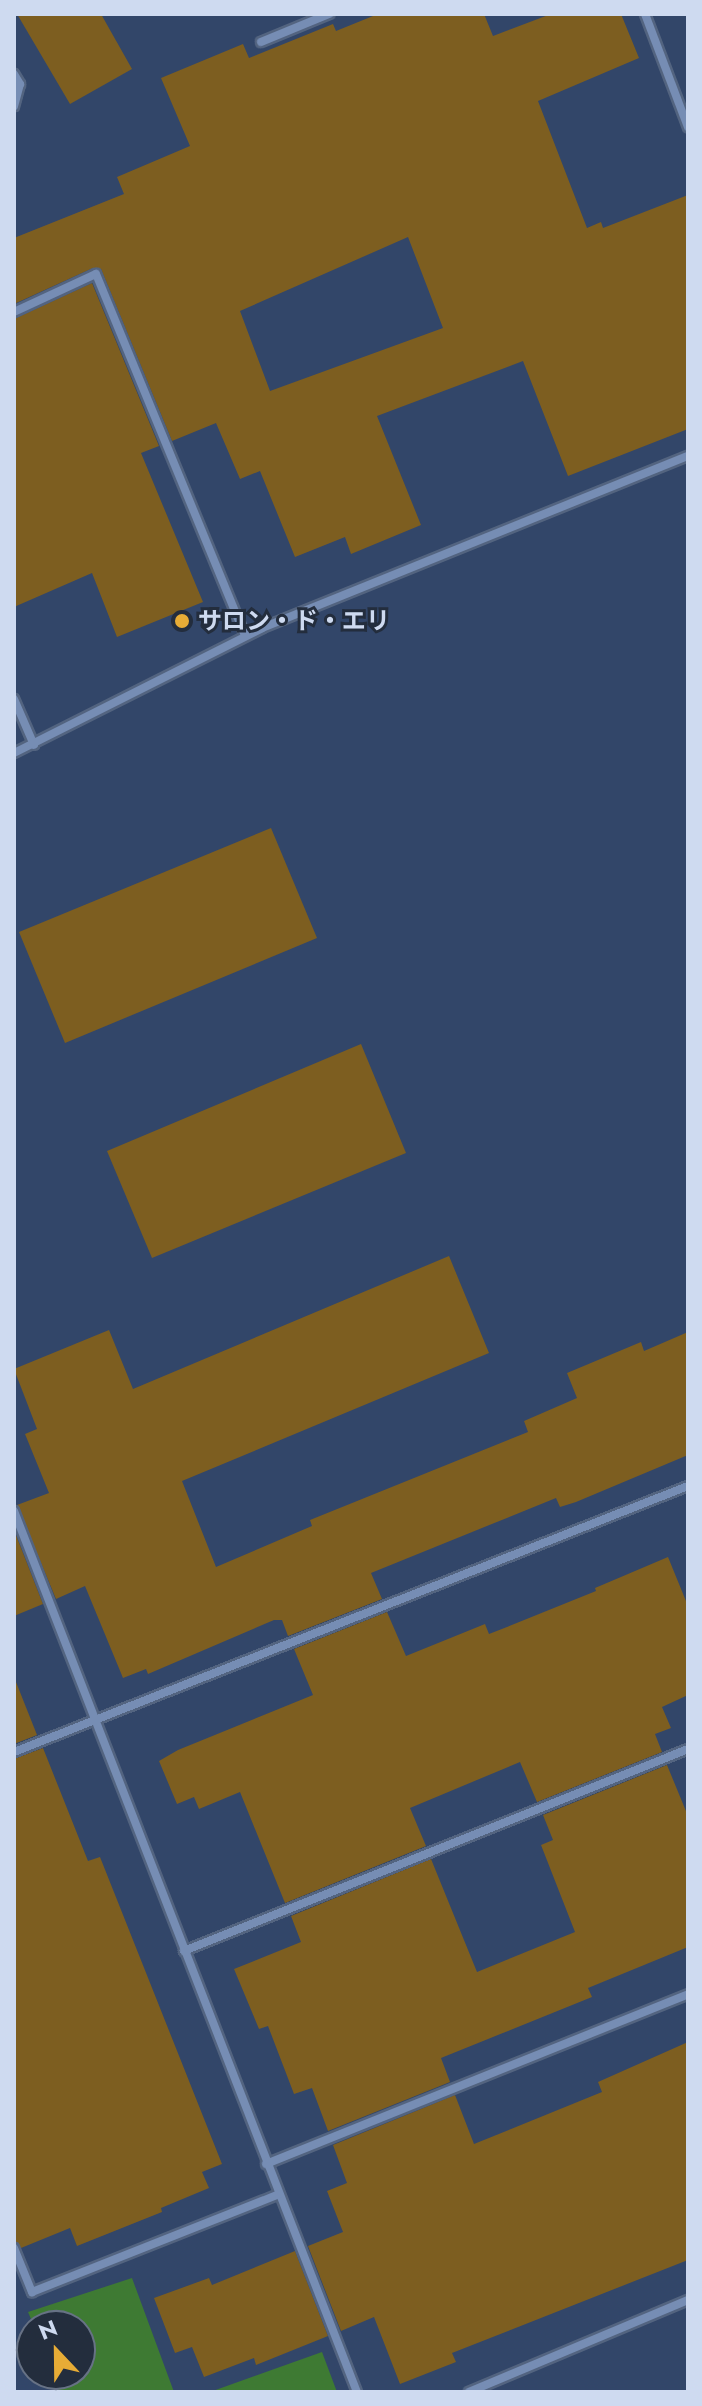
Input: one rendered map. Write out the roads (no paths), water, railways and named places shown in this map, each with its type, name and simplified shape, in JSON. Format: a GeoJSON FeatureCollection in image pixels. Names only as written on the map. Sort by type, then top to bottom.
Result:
{"type":"FeatureCollection","features":[{"type":"Feature","properties":{"kind":"street"},"geometry":{"type":"LineString","coordinates":[[261,42],[329,14]]}},
{"type":"Feature","properties":{"kind":"street"},"geometry":{"type":"LineString","coordinates":[[645,14],[688,127]]}},
{"type":"Feature","properties":{"kind":"street"},"geometry":{"type":"LineString","coordinates":[[14,74],[20,84],[14,106]]}},
{"type":"Feature","properties":{"kind":"street"},"geometry":{"type":"LineString","coordinates":[[14,312],[96,274],[245,636]]}},
{"type":"Feature","properties":{"kind":"street"},"geometry":{"type":"LineString","coordinates":[[14,753],[245,636],[688,456]]}},
{"type":"Feature","properties":{"kind":"street"},"geometry":{"type":"LineString","coordinates":[[14,699],[34,745]]}},
{"type":"Feature","properties":{"kind":"street"},"geometry":{"type":"LineString","coordinates":[[14,1752],[688,1486]]}},
{"type":"Feature","properties":{"kind":"street"},"geometry":{"type":"LineString","coordinates":[[14,1511],[357,2392]]}},
{"type":"Feature","properties":{"kind":"street"},"geometry":{"type":"LineString","coordinates":[[184,1951],[688,1749]]}},
{"type":"Feature","properties":{"kind":"street"},"geometry":{"type":"LineString","coordinates":[[266,2164],[688,1994]]}},
{"type":"Feature","properties":{"kind":"street"},"geometry":{"type":"LineString","coordinates":[[14,2248],[32,2292],[279,2194]]}},
{"type":"Feature","properties":{"kind":"street"},"geometry":{"type":"LineString","coordinates":[[469,2392],[688,2300]]}},
{"type":"Feature","properties":{"kind":"place","name":"サロン・ド・エリ"},"geometry":{"type":"Point","coordinates":[182,621]}}]}
